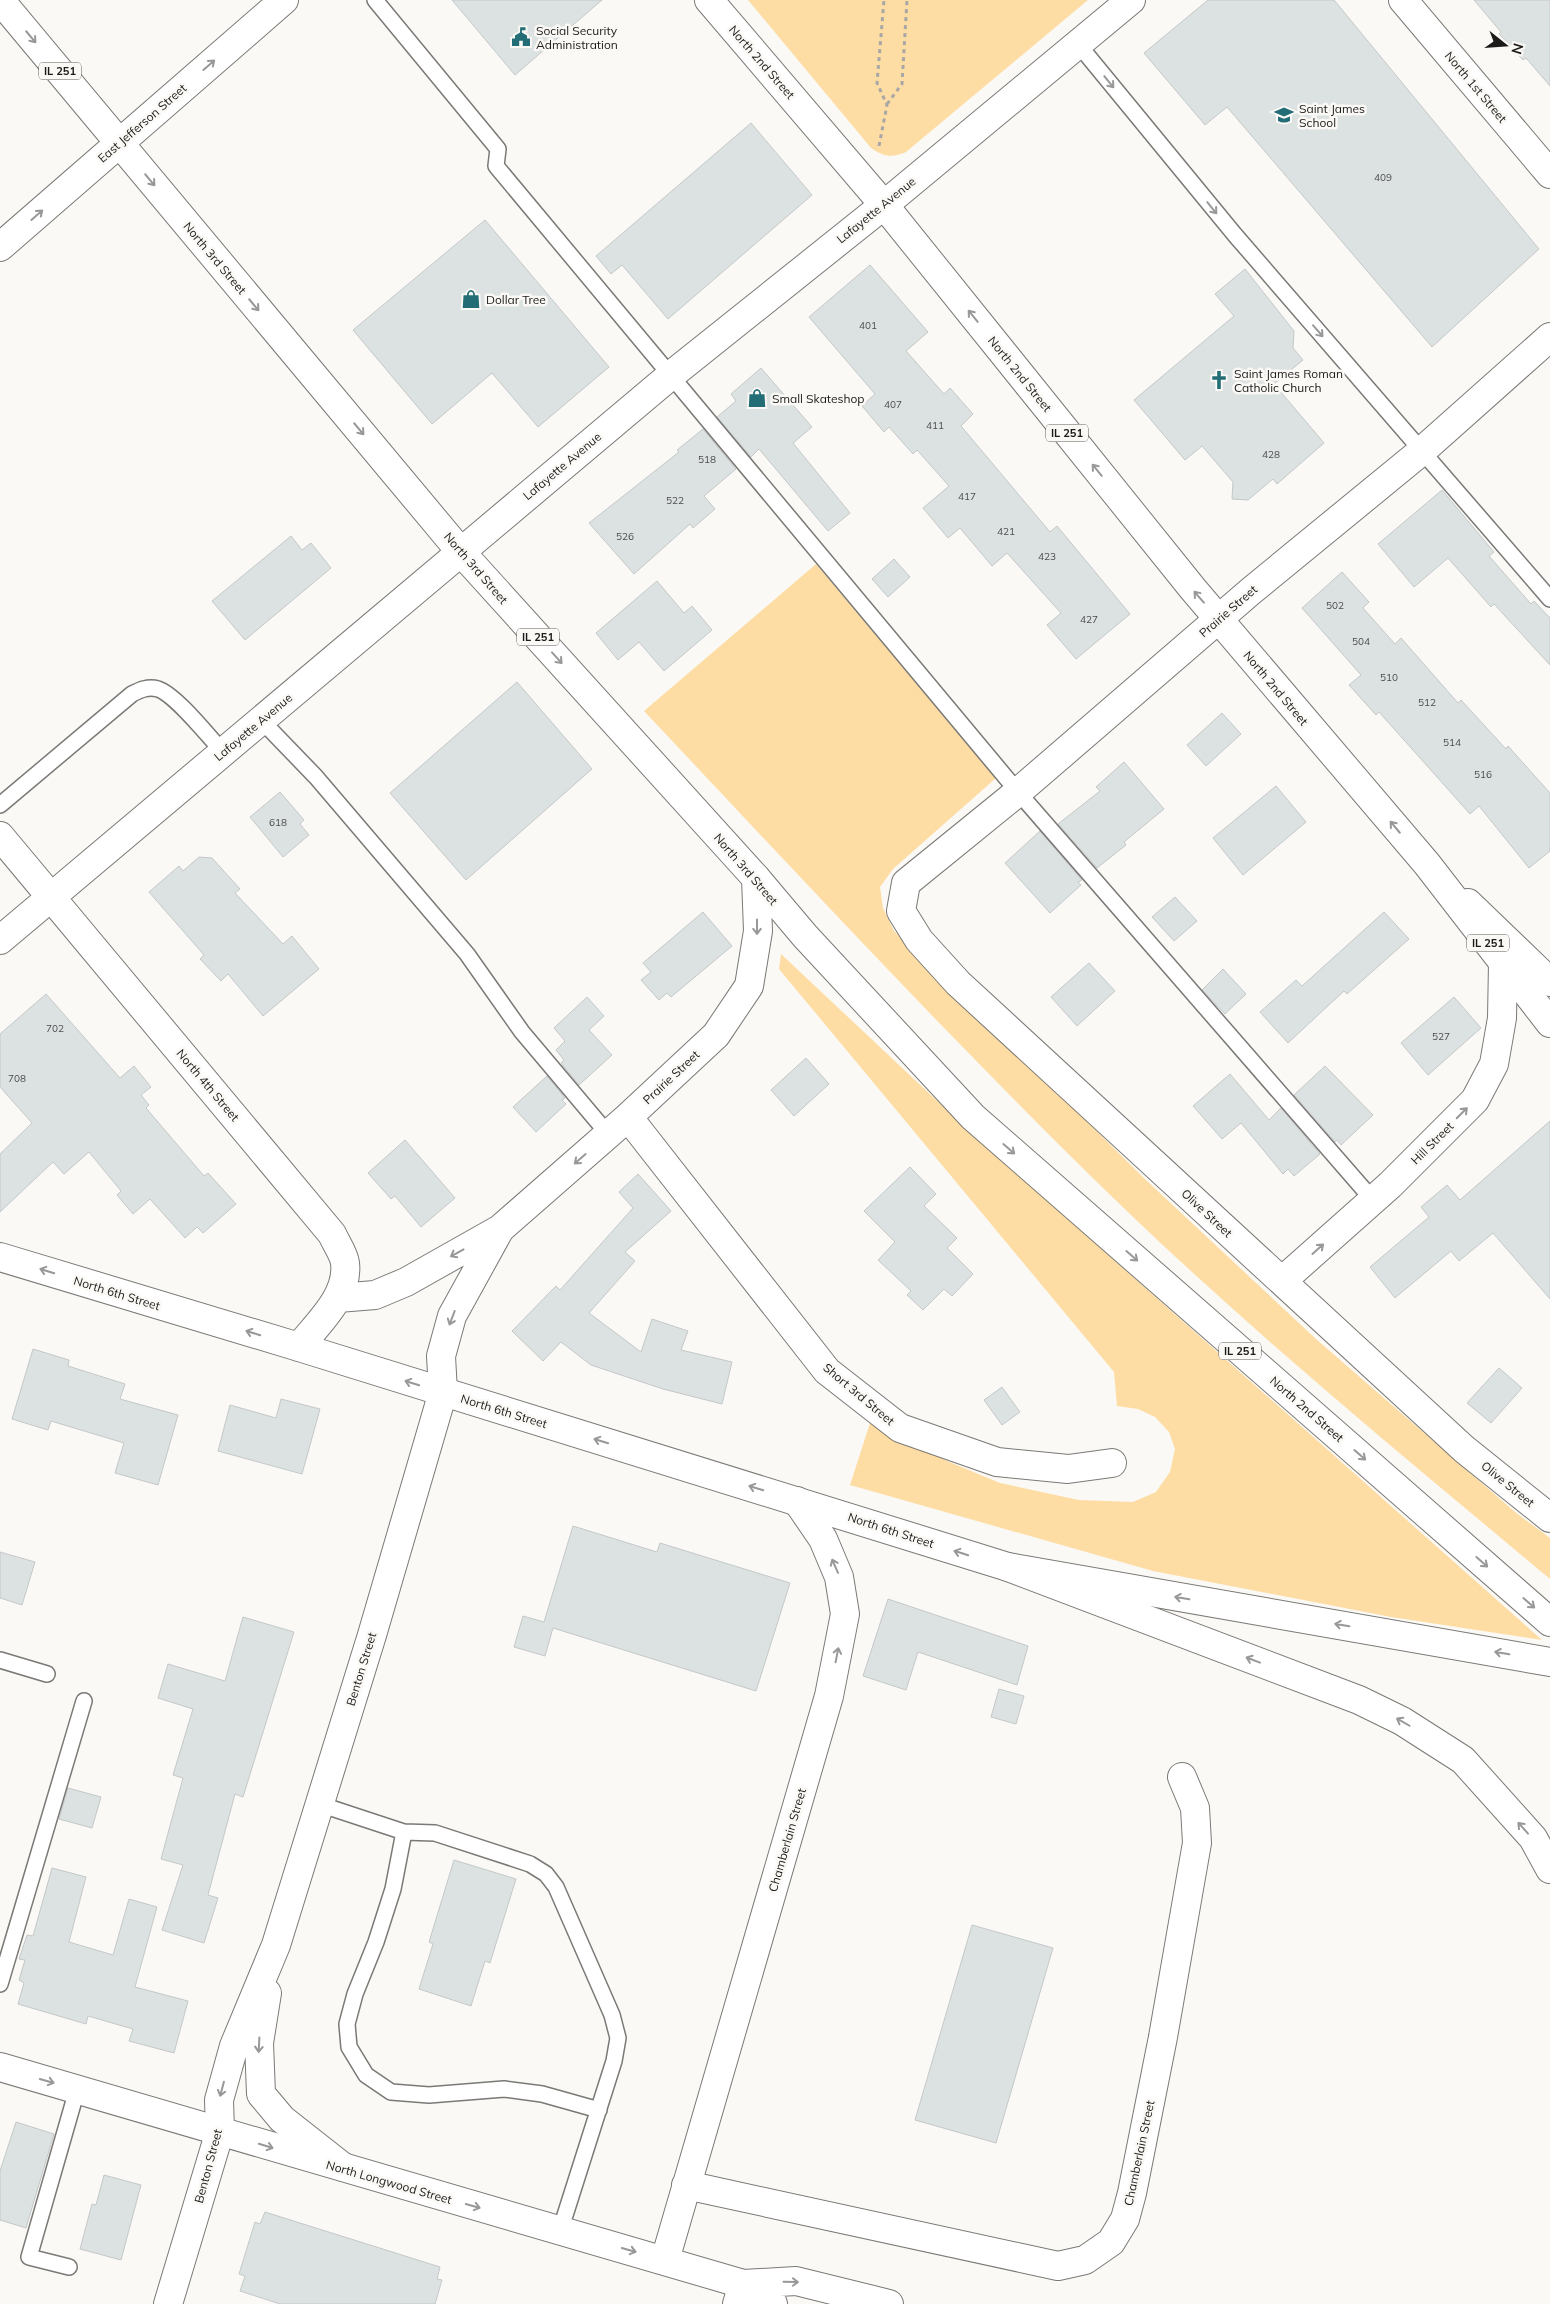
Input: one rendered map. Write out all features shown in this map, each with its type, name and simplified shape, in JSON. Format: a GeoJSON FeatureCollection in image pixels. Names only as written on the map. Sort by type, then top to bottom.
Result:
{"type":"FeatureCollection","features":[{"type":"Feature","properties":{"kind":"street","name":"North 3rd Street"},"geometry":{"type":"LineString","coordinates":[[0,0],[460,551],[756,878],[805,936],[973,1117]]}},
{"type":"Feature","properties":{"kind":"street","name":"East Jefferson Street"},"geometry":{"type":"LineString","coordinates":[[0,247],[284,0]]}},
{"type":"Feature","properties":{"kind":"street","name":"North 2nd Street"},"geometry":{"type":"LineString","coordinates":[[708,0],[884,205],[1219,620],[1426,864],[1550,1023]]}},
{"type":"Feature","properties":{"kind":"street","name":"Lafayette Avenue"},"geometry":{"type":"LineString","coordinates":[[0,940],[670,376],[884,205],[1131,0]]}},
{"type":"Feature","properties":{"kind":"street","name":"North 1st Street"},"geometry":{"type":"LineString","coordinates":[[1403,0],[1550,174]]}},
{"type":"Feature","properties":{"kind":"street","name":"Prairie Street"},"geometry":{"type":"LineString","coordinates":[[906,883],[1018,792],[1219,620],[1423,450],[1550,337]]}},
{"type":"Feature","properties":{"kind":"street","name":"North 4th Street"},"geometry":{"type":"LineString","coordinates":[[0,836],[332,1234],[345,1261],[345,1279],[338,1298],[299,1347]]}},
{"type":"Feature","properties":{"kind":"street","name":"North 2nd Street"},"geometry":{"type":"LineString","coordinates":[[1426,864],[1550,982]]}},
{"type":"Feature","properties":{"kind":"street","name":"Prairie Street"},"geometry":{"type":"LineString","coordinates":[[338,1298],[375,1294],[406,1282],[500,1229],[618,1126],[716,1035],[749,986],[758,931],[756,878]]}},
{"type":"Feature","properties":{"kind":"street","name":"Olive Street"},"geometry":{"type":"LineString","coordinates":[[906,883],[901,911],[919,940],[958,983],[1464,1449],[1550,1518]]}},
{"type":"Feature","properties":{"kind":"street","name":"Hill Street"},"geometry":{"type":"LineString","coordinates":[[1282,1281],[1373,1200],[1475,1100],[1494,1064],[1502,1018],[1503,963]]}},
{"type":"Feature","properties":{"kind":"street","name":"North 2nd Street"},"geometry":{"type":"LineString","coordinates":[[973,1117],[1550,1622]]}},
{"type":"Feature","properties":{"kind":"street","name":"Short 3rd Street"},"geometry":{"type":"LineString","coordinates":[[618,1126],[827,1371],[900,1428],[997,1462],[1068,1469],[1112,1463]]}},
{"type":"Feature","properties":{"kind":"street","name":"Prairie Street"},"geometry":{"type":"LineString","coordinates":[[443,1392],[440,1356],[452,1316],[500,1229]]}},
{"type":"Feature","properties":{"kind":"street","name":"North 6th Street"},"geometry":{"type":"LineString","coordinates":[[0,1258],[299,1347],[1008,1567]]}},
{"type":"Feature","properties":{"kind":"street","name":"Benton Street"},"geometry":{"type":"LineString","coordinates":[[168,2304],[220,2132],[219,2100],[234,2046],[276,1945],[443,1392]]}},
{"type":"Feature","properties":{"kind":"street","name":"Chamberlain Street"},"geometry":{"type":"LineString","coordinates":[[665,2260],[828,1696],[845,1614],[839,1577],[823,1539],[797,1501]]}},
{"type":"Feature","properties":{"kind":"street"},"geometry":{"type":"LineString","coordinates":[[1008,1567],[1550,1662]]}},
{"type":"Feature","properties":{"kind":"street"},"geometry":{"type":"LineString","coordinates":[[1008,1567],[1359,1700],[1402,1720],[1463,1760],[1532,1838],[1550,1869]]}},
{"type":"Feature","properties":{"kind":"street","name":"Chamberlain Street"},"geometry":{"type":"LineString","coordinates":[[686,2185],[1058,2266],[1085,2260],[1110,2242],[1125,2219],[1132,2193],[1163,2037],[1197,1843],[1195,1808],[1182,1777]]}},
{"type":"Feature","properties":{"kind":"street","name":"Benton Street"},"geometry":{"type":"LineString","coordinates":[[276,1945],[259,2043],[260,2094],[282,2119],[347,2170]]}},
{"type":"Feature","properties":{"kind":"street","name":"North Longwood Street"},"geometry":{"type":"LineString","coordinates":[[0,2068],[347,2170],[665,2260],[740,2294],[773,2304]]}},
{"type":"Feature","properties":{"kind":"street"},"geometry":{"type":"LineString","coordinates":[[740,2294],[796,2281],[889,2304]]}},
{"type":"Feature","properties":{"kind":"lane"},"geometry":{"type":"LineString","coordinates":[[375,0],[498,149],[496,166],[670,376],[1018,792],[1373,1200]]}},
{"type":"Feature","properties":{"kind":"lane"},"geometry":{"type":"LineString","coordinates":[[1078,44],[1235,236],[1423,450],[1550,599]]}},
{"type":"Feature","properties":{"kind":"lane"},"geometry":{"type":"LineString","coordinates":[[0,805],[132,694],[144,688],[157,689],[169,695],[223,752]]}},
{"type":"Feature","properties":{"kind":"lane"},"geometry":{"type":"LineString","coordinates":[[262,720],[316,777],[467,954],[522,1032],[618,1126]]}},
{"type":"Feature","properties":{"kind":"lane"},"geometry":{"type":"LineString","coordinates":[[0,1660],[47,1674]]}},
{"type":"Feature","properties":{"kind":"lane"},"geometry":{"type":"LineString","coordinates":[[0,1984],[84,1701]]}},
{"type":"Feature","properties":{"kind":"lane"},"geometry":{"type":"LineString","coordinates":[[320,1804],[404,1832],[435,1833],[530,1864],[546,1874],[556,1887],[612,2015],[618,2038],[614,2061],[560,2231]]}},
{"type":"Feature","properties":{"kind":"lane"},"geometry":{"type":"LineString","coordinates":[[404,1832],[393,1889],[376,1942],[355,1994],[347,2024],[349,2047],[366,2075],[391,2092],[429,2095],[504,2088],[542,2094],[599,2110]]}},
{"type":"Feature","properties":{"kind":"lane"},"geometry":{"type":"LineString","coordinates":[[69,2268],[29,2257],[77,2090]]}},
{"type":"Feature","properties":{"kind":"path"},"geometry":{"type":"LineString","coordinates":[[884,0],[877,83],[887,105]]}},
{"type":"Feature","properties":{"kind":"path"},"geometry":{"type":"LineString","coordinates":[[879,146],[887,105],[902,84],[907,0]]}},
{"type":"Feature","properties":{"kind":"shaded area"},"geometry":{"type":"Polygon","coordinates":[[[748,0],[1088,0],[906,152],[892,156],[884,155],[871,148],[748,0]]]}},
{"type":"Feature","properties":{"kind":"shaded area"},"geometry":{"type":"Polygon","coordinates":[[[816,564],[996,778],[893,869],[880,887],[883,908],[894,931],[1146,1180],[1316,1339],[1515,1512],[1550,1538],[1550,1579],[1285,1355],[1131,1215],[945,1029],[644,711],[816,564]]]}},
{"type":"Feature","properties":{"kind":"shaded area"},"geometry":{"type":"Polygon","coordinates":[[[781,954],[982,1143],[1542,1640],[1391,1617],[1153,1571],[850,1485],[871,1420],[947,1461],[1000,1483],[1079,1500],[1133,1502],[1156,1492],[1170,1472],[1175,1449],[1169,1432],[1155,1417],[1138,1409],[1117,1406],[1114,1372],[779,969],[781,954]]]}},
{"type":"Feature","properties":{"kind":"building","name":"Social Security Administration"},"geometry":{"type":"Polygon","coordinates":[[[452,0],[602,0],[515,75],[452,0]]]}},
{"type":"Feature","properties":{"kind":"building"},"geometry":{"type":"Polygon","coordinates":[[[1208,0],[1334,0],[1539,249],[1432,347],[1227,107],[1205,125],[1144,53],[1208,0]]]}},
{"type":"Feature","properties":{"kind":"building"},"geometry":{"type":"Polygon","coordinates":[[[1474,0],[1550,0],[1550,86],[1526,58],[1523,60],[1499,34],[1501,32],[1474,0]]]}},
{"type":"Feature","properties":{"kind":"building"},"geometry":{"type":"Polygon","coordinates":[[[751,123],[812,195],[668,319],[622,265],[611,274],[596,256],[751,123]]]}},
{"type":"Feature","properties":{"kind":"building","name":"Dollar Tree"},"geometry":{"type":"Polygon","coordinates":[[[485,220],[609,367],[538,427],[492,373],[432,424],[353,330],[485,220]]]}},
{"type":"Feature","properties":{"kind":"building"},"geometry":{"type":"Polygon","coordinates":[[[870,265],[928,332],[906,351],[944,394],[950,388],[973,414],[961,426],[1050,532],[1057,526],[1130,614],[1076,659],[1047,625],[1061,613],[1007,553],[992,566],[960,528],[948,538],[923,508],[949,486],[917,450],[913,454],[889,427],[884,432],[862,406],[875,394],[809,317],[870,265]]]}},
{"type":"Feature","properties":{"kind":"building","name":"Saint James Roman Catholic Church"},"geometry":{"type":"Polygon","coordinates":[[[1245,269],[1294,331],[1293,348],[1303,360],[1274,384],[1324,443],[1277,484],[1273,479],[1248,500],[1232,499],[1233,482],[1202,446],[1185,460],[1134,400],[1234,316],[1215,294],[1245,269]]]}},
{"type":"Feature","properties":{"kind":"building"},"geometry":{"type":"Polygon","coordinates":[[[761,368],[812,427],[793,443],[850,513],[828,531],[759,449],[751,457],[717,417],[736,401],[731,394],[761,368]]]}},
{"type":"Feature","properties":{"kind":"building"},"geometry":{"type":"Polygon","coordinates":[[[703,429],[736,469],[704,496],[715,509],[693,528],[690,524],[634,574],[589,523],[679,452],[677,450],[703,429]]]}},
{"type":"Feature","properties":{"kind":"building"},"geometry":{"type":"Polygon","coordinates":[[[1442,490],[1494,552],[1489,556],[1531,604],[1534,601],[1550,618],[1550,665],[1494,604],[1491,607],[1448,558],[1414,587],[1378,544],[1442,490]]]}},
{"type":"Feature","properties":{"kind":"building"},"geometry":{"type":"Polygon","coordinates":[[[291,536],[302,550],[311,543],[331,568],[245,640],[212,601],[291,536]]]}},
{"type":"Feature","properties":{"kind":"building"},"geometry":{"type":"Polygon","coordinates":[[[894,559],[910,577],[888,597],[872,579],[894,559]]]}},
{"type":"Feature","properties":{"kind":"building"},"geometry":{"type":"Polygon","coordinates":[[[1342,572],[1369,602],[1363,608],[1395,644],[1401,638],[1458,703],[1461,700],[1506,749],[1508,746],[1550,793],[1550,851],[1529,868],[1479,806],[1470,814],[1379,712],[1376,715],[1349,685],[1361,675],[1302,608],[1342,572]]]}},
{"type":"Feature","properties":{"kind":"building"},"geometry":{"type":"Polygon","coordinates":[[[657,581],[684,613],[692,606],[712,630],[664,671],[639,642],[618,660],[596,633],[657,581]]]}},
{"type":"Feature","properties":{"kind":"building"},"geometry":{"type":"Polygon","coordinates":[[[517,682],[592,769],[466,880],[390,793],[517,682]]]}},
{"type":"Feature","properties":{"kind":"building"},"geometry":{"type":"Polygon","coordinates":[[[1222,713],[1241,734],[1206,766],[1187,745],[1222,713]]]}},
{"type":"Feature","properties":{"kind":"building"},"geometry":{"type":"Polygon","coordinates":[[[1124,762],[1164,809],[1124,842],[1126,845],[1097,868],[1058,824],[1100,791],[1096,787],[1124,762]]]}},
{"type":"Feature","properties":{"kind":"building"},"geometry":{"type":"Polygon","coordinates":[[[1276,786],[1306,822],[1243,875],[1213,838],[1276,786]]]}},
{"type":"Feature","properties":{"kind":"building"},"geometry":{"type":"Polygon","coordinates":[[[280,792],[304,820],[300,824],[309,835],[283,857],[250,817],[280,792]]]}},
{"type":"Feature","properties":{"kind":"building"},"geometry":{"type":"Polygon","coordinates":[[[1040,831],[1082,880],[1078,882],[1081,885],[1050,913],[1005,863],[1040,831]]]}},
{"type":"Feature","properties":{"kind":"building"},"geometry":{"type":"Polygon","coordinates":[[[199,857],[212,858],[240,889],[235,893],[283,944],[292,936],[319,969],[263,1016],[228,974],[221,981],[200,959],[204,955],[149,892],[179,866],[183,871],[199,857]]]}},
{"type":"Feature","properties":{"kind":"building"},"geometry":{"type":"Polygon","coordinates":[[[1175,897],[1197,921],[1174,941],[1152,917],[1175,897]]]}},
{"type":"Feature","properties":{"kind":"building"},"geometry":{"type":"Polygon","coordinates":[[[703,912],[732,946],[671,997],[667,993],[659,1000],[641,980],[651,972],[643,963],[703,912]]]}},
{"type":"Feature","properties":{"kind":"building"},"geometry":{"type":"Polygon","coordinates":[[[1384,912],[1409,939],[1347,994],[1344,991],[1288,1043],[1260,1012],[1296,980],[1302,986],[1384,912]]]}},
{"type":"Feature","properties":{"kind":"building"},"geometry":{"type":"Polygon","coordinates":[[[1089,963],[1115,991],[1077,1026],[1051,997],[1089,963]]]}},
{"type":"Feature","properties":{"kind":"building"},"geometry":{"type":"Polygon","coordinates":[[[1223,969],[1246,994],[1225,1014],[1202,990],[1223,969]]]}},
{"type":"Feature","properties":{"kind":"building"},"geometry":{"type":"Polygon","coordinates":[[[46,994],[120,1078],[134,1066],[151,1087],[141,1095],[149,1105],[146,1108],[204,1176],[208,1173],[236,1204],[203,1233],[197,1227],[185,1238],[150,1199],[133,1214],[117,1195],[121,1191],[89,1152],[64,1174],[53,1162],[0,1212],[0,1154],[32,1123],[0,1087],[0,1034],[46,994]]]}},
{"type":"Feature","properties":{"kind":"building"},"geometry":{"type":"Polygon","coordinates":[[[587,997],[604,1016],[589,1030],[612,1055],[579,1085],[561,1063],[564,1060],[556,1050],[565,1041],[554,1028],[587,997]]]}},
{"type":"Feature","properties":{"kind":"building"},"geometry":{"type":"Polygon","coordinates":[[[1454,997],[1481,1028],[1428,1075],[1401,1043],[1454,997]]]}},
{"type":"Feature","properties":{"kind":"building"},"geometry":{"type":"Polygon","coordinates":[[[806,1058],[829,1084],[794,1116],[771,1090],[806,1058]]]}},
{"type":"Feature","properties":{"kind":"building"},"geometry":{"type":"Polygon","coordinates":[[[1325,1066],[1373,1115],[1341,1145],[1337,1140],[1335,1142],[1294,1095],[1325,1066]]]}},
{"type":"Feature","properties":{"kind":"building"},"geometry":{"type":"Polygon","coordinates":[[[1230,1074],[1269,1120],[1281,1108],[1320,1154],[1294,1176],[1288,1169],[1283,1174],[1241,1123],[1222,1139],[1193,1106],[1230,1074]]]}},
{"type":"Feature","properties":{"kind":"building"},"geometry":{"type":"Polygon","coordinates":[[[547,1076],[565,1098],[562,1100],[566,1104],[536,1132],[513,1107],[547,1076]]]}},
{"type":"Feature","properties":{"kind":"building"},"geometry":{"type":"Polygon","coordinates":[[[1550,1121],[1550,1299],[1493,1233],[1459,1261],[1451,1251],[1395,1298],[1370,1267],[1429,1217],[1421,1207],[1447,1185],[1460,1200],[1550,1121]]]}},
{"type":"Feature","properties":{"kind":"building"},"geometry":{"type":"Polygon","coordinates":[[[405,1140],[455,1198],[421,1227],[395,1196],[391,1199],[368,1173],[405,1140]]]}},
{"type":"Feature","properties":{"kind":"building"},"geometry":{"type":"Polygon","coordinates":[[[910,1167],[936,1194],[924,1206],[957,1238],[947,1248],[973,1274],[952,1296],[944,1289],[923,1310],[907,1295],[911,1291],[878,1260],[895,1242],[864,1211],[910,1167]]]}},
{"type":"Feature","properties":{"kind":"building"},"geometry":{"type":"Polygon","coordinates":[[[638,1174],[671,1211],[625,1252],[635,1261],[589,1313],[641,1352],[652,1319],[688,1331],[681,1350],[732,1362],[722,1404],[663,1389],[591,1365],[561,1342],[543,1361],[512,1331],[556,1286],[560,1290],[633,1208],[619,1192],[638,1174]]]}},
{"type":"Feature","properties":{"kind":"building"},"geometry":{"type":"Polygon","coordinates":[[[33,1349],[69,1360],[68,1366],[125,1384],[120,1399],[178,1415],[158,1485],[115,1473],[124,1443],[51,1421],[48,1430],[12,1419],[33,1349]]]}},
{"type":"Feature","properties":{"kind":"building"},"geometry":{"type":"Polygon","coordinates":[[[1499,1368],[1522,1388],[1491,1423],[1467,1403],[1499,1368]]]}},
{"type":"Feature","properties":{"kind":"building"},"geometry":{"type":"Polygon","coordinates":[[[1002,1387],[1020,1412],[1002,1425],[984,1400],[1002,1387]]]}},
{"type":"Feature","properties":{"kind":"building"},"geometry":{"type":"Polygon","coordinates":[[[281,1399],[320,1409],[302,1474],[218,1451],[230,1405],[276,1418],[281,1399]]]}},
{"type":"Feature","properties":{"kind":"building"},"geometry":{"type":"Polygon","coordinates":[[[573,1526],[657,1552],[660,1543],[790,1583],[756,1691],[553,1628],[545,1656],[514,1647],[523,1616],[544,1622],[573,1526]]]}},
{"type":"Feature","properties":{"kind":"building"},"geometry":{"type":"Polygon","coordinates":[[[0,1552],[35,1562],[22,1605],[0,1598],[0,1552]]]}},
{"type":"Feature","properties":{"kind":"building"},"geometry":{"type":"Polygon","coordinates":[[[888,1599],[1028,1646],[1017,1685],[918,1652],[906,1690],[863,1676],[888,1599]]]}},
{"type":"Feature","properties":{"kind":"building"},"geometry":{"type":"Polygon","coordinates":[[[243,1617],[294,1632],[243,1797],[235,1794],[208,1895],[218,1898],[204,1943],[162,1930],[183,1865],[161,1859],[183,1778],[173,1775],[193,1709],[158,1698],[168,1664],[225,1681],[243,1617]]]}},
{"type":"Feature","properties":{"kind":"building"},"geometry":{"type":"Polygon","coordinates":[[[999,1689],[1024,1696],[1016,1724],[991,1717],[999,1689]]]}},
{"type":"Feature","properties":{"kind":"building"},"geometry":{"type":"Polygon","coordinates":[[[68,1788],[101,1797],[92,1828],[59,1819],[68,1788]]]}},
{"type":"Feature","properties":{"kind":"building"},"geometry":{"type":"Polygon","coordinates":[[[454,1860],[516,1879],[490,1963],[485,1961],[471,2006],[419,1989],[433,1944],[429,1942],[454,1860]]]}},
{"type":"Feature","properties":{"kind":"building"},"geometry":{"type":"Polygon","coordinates":[[[52,1868],[86,1877],[69,1942],[113,1955],[129,1899],[157,1907],[135,1987],[188,2001],[174,2053],[129,2041],[133,2029],[88,2016],[86,2024],[18,2004],[24,1983],[19,1980],[25,1960],[19,1959],[27,1935],[33,1936],[52,1868]]]}},
{"type":"Feature","properties":{"kind":"building"},"geometry":{"type":"Polygon","coordinates":[[[972,1925],[1053,1948],[996,2143],[915,2120],[972,1925]]]}},
{"type":"Feature","properties":{"kind":"building"},"geometry":{"type":"Polygon","coordinates":[[[16,2122],[54,2134],[26,2228],[0,2220],[0,2171],[16,2122]]]}},
{"type":"Feature","properties":{"kind":"building"},"geometry":{"type":"Polygon","coordinates":[[[104,2175],[141,2185],[121,2260],[80,2249],[92,2204],[96,2205],[104,2175]]]}},
{"type":"Feature","properties":{"kind":"building"},"geometry":{"type":"Polygon","coordinates":[[[265,2212],[440,2267],[437,2279],[442,2280],[435,2304],[280,2304],[240,2291],[245,2276],[239,2274],[255,2222],[260,2224],[265,2212]]]}},
{"type":"Feature","properties":{"kind":"place","name":"Social Security Administration"},"geometry":{"type":"Point","coordinates":[521,37]}},
{"type":"Feature","properties":{"kind":"place","name":"Saint James School"},"geometry":{"type":"Point","coordinates":[1284,115]}},
{"type":"Feature","properties":{"kind":"place","name":"Dollar Tree"},"geometry":{"type":"Point","coordinates":[471,299]}},
{"type":"Feature","properties":{"kind":"place","name":"Saint James Roman Catholic Church"},"geometry":{"type":"Point","coordinates":[1219,380]}},
{"type":"Feature","properties":{"kind":"place","name":"Small Skateshop"},"geometry":{"type":"Point","coordinates":[757,398]}}]}
